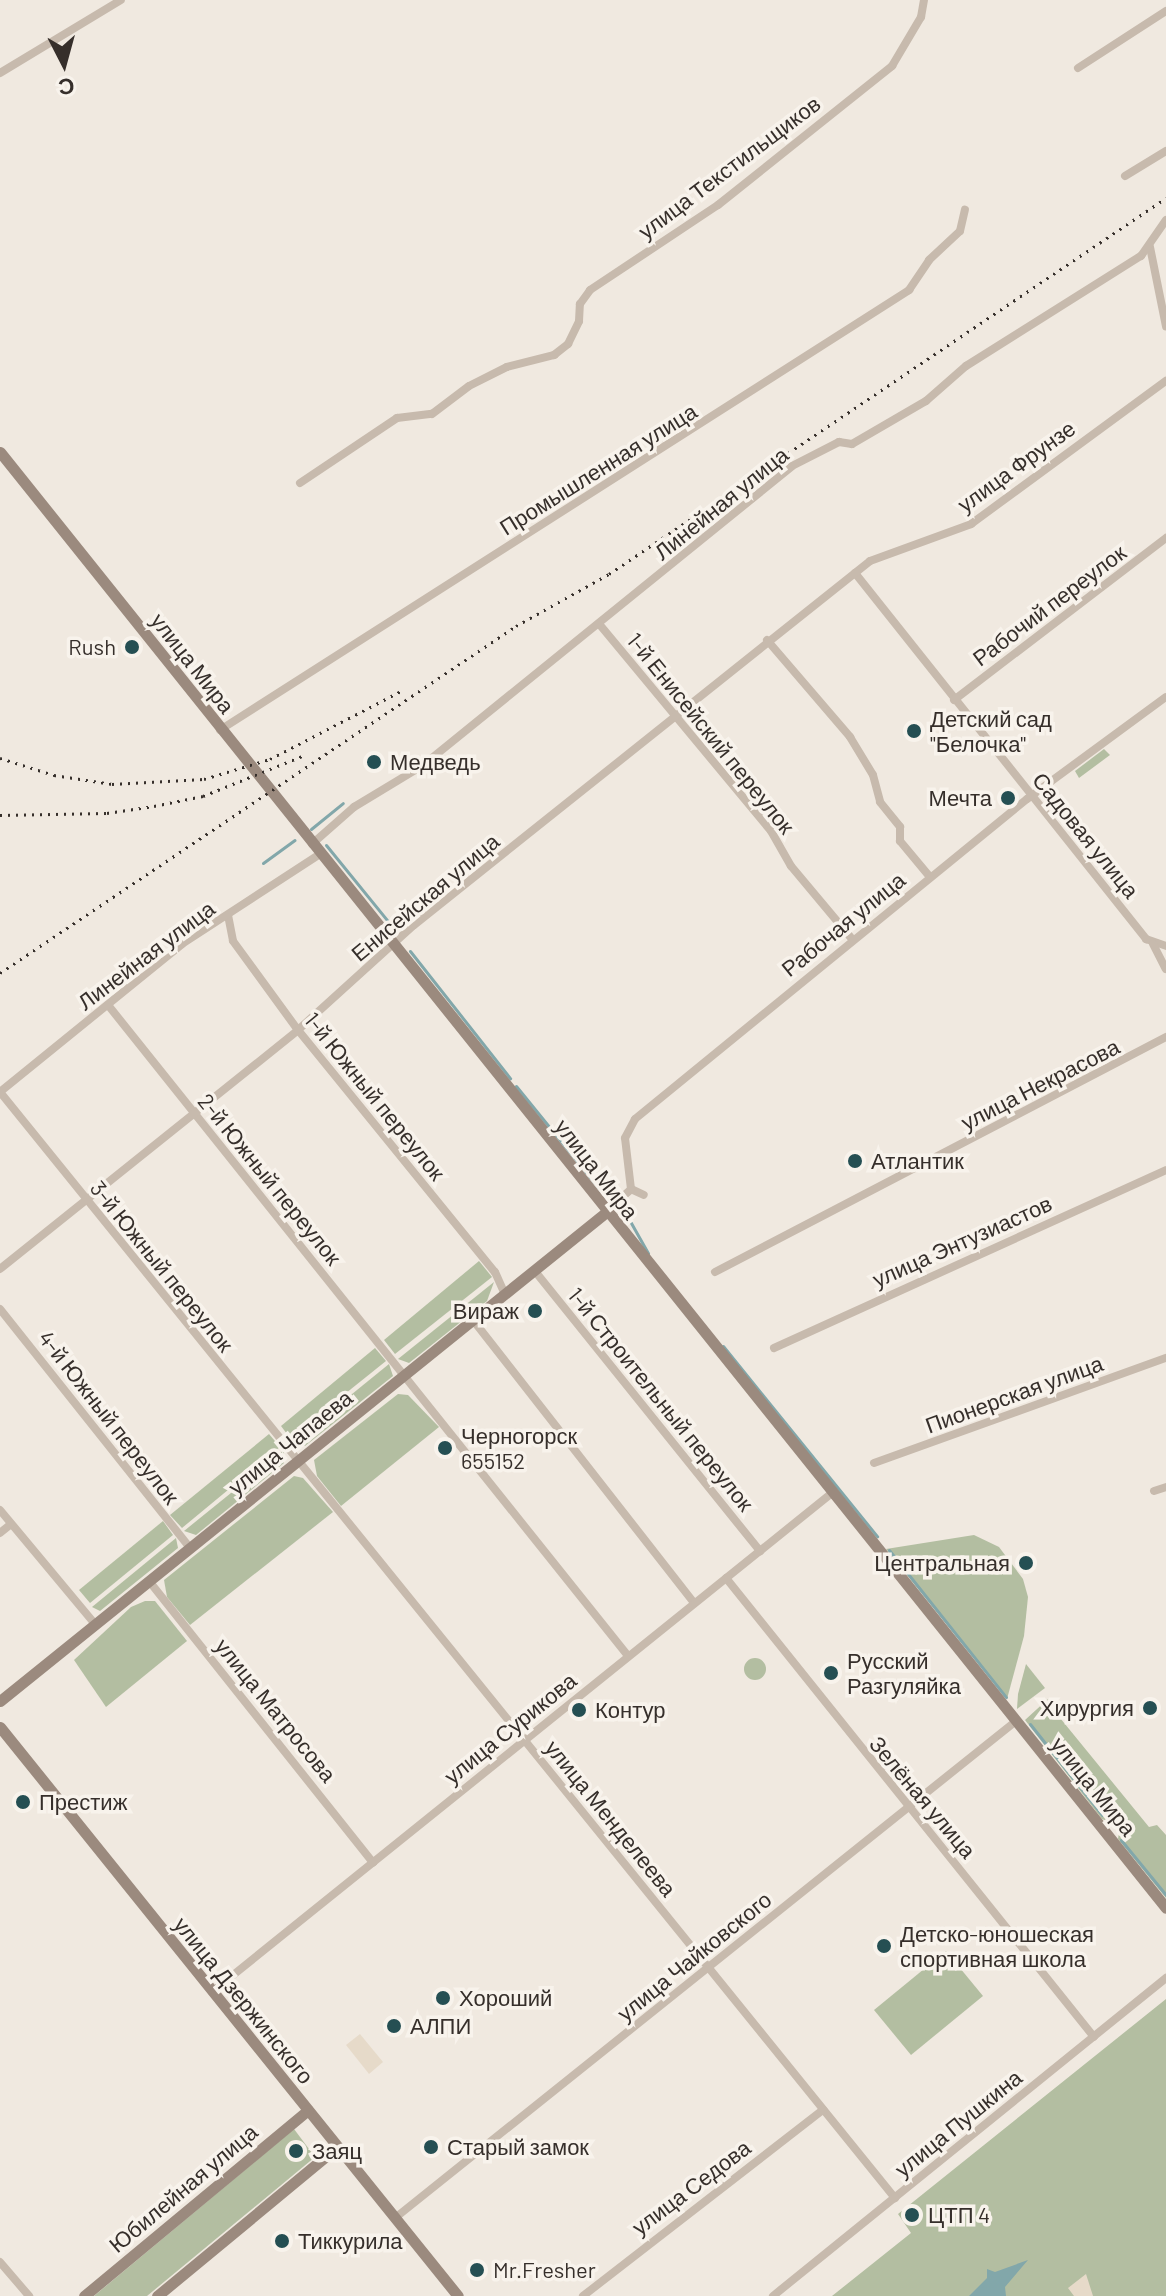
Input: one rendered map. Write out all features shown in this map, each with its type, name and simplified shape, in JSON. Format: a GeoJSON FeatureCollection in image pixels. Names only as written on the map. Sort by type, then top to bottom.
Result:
{"type":"FeatureCollection","features":[{"type":"Feature","properties":{"kind":"main road","name":"улица Мира"},"geometry":{"type":"LineString","coordinates":[[0,452],[605,1213],[1166,1908]]}},
{"type":"Feature","properties":{"kind":"main road","name":"улица Чапаева"},"geometry":{"type":"LineString","coordinates":[[0,1701],[605,1213]]}},
{"type":"Feature","properties":{"kind":"main road","name":"улица Дзержинского"},"geometry":{"type":"LineString","coordinates":[[0,1727],[458,2296]]}},
{"type":"Feature","properties":{"kind":"main road","name":"Юбилейная улица"},"geometry":{"type":"LineString","coordinates":[[84,2296],[308,2110]]}},
{"type":"Feature","properties":{"kind":"main road"},"geometry":{"type":"LineString","coordinates":[[157,2296],[337,2147]]}},
{"type":"Feature","properties":{"kind":"street"},"geometry":{"type":"LineString","coordinates":[[0,73],[121,0]]}},
{"type":"Feature","properties":{"kind":"street","name":"улица Текстильщиков"},"geometry":{"type":"LineString","coordinates":[[300,483],[397,418],[432,414],[494,373],[554,355],[568,344],[579,321],[580,304],[590,290],[718,205],[892,66],[921,17],[924,0]]}},
{"type":"Feature","properties":{"kind":"street"},"geometry":{"type":"LineString","coordinates":[[1078,68],[1166,11]]}},
{"type":"Feature","properties":{"kind":"street"},"geometry":{"type":"LineString","coordinates":[[1125,176],[1166,151]]}},
{"type":"Feature","properties":{"kind":"street","name":"Промышленная улица"},"geometry":{"type":"LineString","coordinates":[[220,730],[909,290],[929,260],[960,231],[965,210]]}},
{"type":"Feature","properties":{"kind":"street","name":"Линейная улица"},"geometry":{"type":"LineString","coordinates":[[0,1092],[108,1005],[316,849],[354,807],[422,766],[600,625],[792,466],[839,442],[852,444],[926,401],[966,366],[1150,247],[1162,235],[1166,220]]}},
{"type":"Feature","properties":{"kind":"street"},"geometry":{"type":"LineString","coordinates":[[1150,247],[1166,326]]}},
{"type":"Feature","properties":{"kind":"street","name":"улица Фрунзе"},"geometry":{"type":"LineString","coordinates":[[876,557],[971,524],[1166,381]]}},
{"type":"Feature","properties":{"kind":"street","name":"Рабочий переулок"},"geometry":{"type":"LineString","coordinates":[[954,700],[1166,538]]}},
{"type":"Feature","properties":{"kind":"street","name":"Енисейская улица"},"geometry":{"type":"LineString","coordinates":[[0,1269],[298,1030],[393,945],[767,640],[876,557]]}},
{"type":"Feature","properties":{"kind":"street","name":"Садовая улица"},"geometry":{"type":"LineString","coordinates":[[855,573],[1034,800],[1153,944],[1166,969]]}},
{"type":"Feature","properties":{"kind":"street","name":"1-й Енисейский переулок"},"geometry":{"type":"LineString","coordinates":[[600,625],[676,715],[852,939]]}},
{"type":"Feature","properties":{"kind":"street"},"geometry":{"type":"LineString","coordinates":[[767,640],[850,737],[873,775],[880,802],[900,827],[900,841],[930,877]]}},
{"type":"Feature","properties":{"kind":"street","name":"Рабочая улица"},"geometry":{"type":"LineString","coordinates":[[631,1189],[625,1138],[635,1119],[930,877],[1166,697]]}},
{"type":"Feature","properties":{"kind":"street","name":"1-й Южный переулок"},"geometry":{"type":"LineString","coordinates":[[228,915],[233,941],[298,1030],[495,1272],[505,1294]]}},
{"type":"Feature","properties":{"kind":"street"},"geometry":{"type":"LineString","coordinates":[[1153,944],[1166,946]]}},
{"type":"Feature","properties":{"kind":"street","name":"2-й Южный переулок"},"geometry":{"type":"LineString","coordinates":[[108,1005],[628,1656]]}},
{"type":"Feature","properties":{"kind":"street","name":"улица Некрасова"},"geometry":{"type":"LineString","coordinates":[[715,1272],[1166,1037]]}},
{"type":"Feature","properties":{"kind":"street","name":"3-й Южный переулок"},"geometry":{"type":"LineString","coordinates":[[0,1092],[299,1460]]}},
{"type":"Feature","properties":{"kind":"street","name":"улица Энтузиастов"},"geometry":{"type":"LineString","coordinates":[[774,1348],[1166,1170]]}},
{"type":"Feature","properties":{"kind":"street"},"geometry":{"type":"LineString","coordinates":[[605,1213],[631,1189],[644,1195]]}},
{"type":"Feature","properties":{"kind":"street","name":"1-й Строительный переулок"},"geometry":{"type":"LineString","coordinates":[[534,1270],[760,1551]]}},
{"type":"Feature","properties":{"kind":"street","name":"4-й Южный переулок"},"geometry":{"type":"LineString","coordinates":[[0,1309],[190,1548]]}},
{"type":"Feature","properties":{"kind":"street"},"geometry":{"type":"LineString","coordinates":[[473,1320],[694,1603]]}},
{"type":"Feature","properties":{"kind":"street","name":"Пионерская улица"},"geometry":{"type":"LineString","coordinates":[[874,1463],[1166,1358]]}},
{"type":"Feature","properties":{"kind":"street","name":"улица Менделеева"},"geometry":{"type":"LineString","coordinates":[[299,1460],[895,2198]]}},
{"type":"Feature","properties":{"kind":"street"},"geometry":{"type":"LineString","coordinates":[[1154,1491],[1166,1487]]}},
{"type":"Feature","properties":{"kind":"street","name":"улица Сурикова"},"geometry":{"type":"LineString","coordinates":[[212,1992],[832,1493]]}},
{"type":"Feature","properties":{"kind":"street"},"geometry":{"type":"LineString","coordinates":[[0,1510],[95,1624]]}},
{"type":"Feature","properties":{"kind":"street"},"geometry":{"type":"LineString","coordinates":[[0,1533],[11,1524]]}},
{"type":"Feature","properties":{"kind":"street","name":"Зелёная улица"},"geometry":{"type":"LineString","coordinates":[[726,1578],[1094,2037]]}},
{"type":"Feature","properties":{"kind":"street","name":"улица Матросова"},"geometry":{"type":"LineString","coordinates":[[149,1581],[373,1863]]}},
{"type":"Feature","properties":{"kind":"street","name":"улица Чайковского"},"geometry":{"type":"LineString","coordinates":[[395,2218],[1016,1721]]}},
{"type":"Feature","properties":{"kind":"street","name":"улица Пушкина"},"geometry":{"type":"LineString","coordinates":[[773,2296],[1166,1978]]}},
{"type":"Feature","properties":{"kind":"street","name":"улица Седова"},"geometry":{"type":"LineString","coordinates":[[583,2296],[823,2110]]}},
{"type":"Feature","properties":{"kind":"street"},"geometry":{"type":"LineString","coordinates":[[0,2262],[29,2296]]}},
{"type":"Feature","properties":{"kind":"green space"},"geometry":{"type":"Polygon","coordinates":[[[1104,749],[1110,755],[1079,778],[1075,771],[1104,749]]]}},
{"type":"Feature","properties":{"kind":"green space"},"geometry":{"type":"Polygon","coordinates":[[[479,1261],[492,1277],[395,1354],[384,1340],[479,1261]]]}},
{"type":"Feature","properties":{"kind":"green space"},"geometry":{"type":"Polygon","coordinates":[[[494,1282],[487,1301],[409,1363],[398,1359],[494,1282]]]}},
{"type":"Feature","properties":{"kind":"green space"},"geometry":{"type":"Polygon","coordinates":[[[375,1348],[386,1361],[290,1438],[281,1426],[375,1348]]]}},
{"type":"Feature","properties":{"kind":"green space"},"geometry":{"type":"Polygon","coordinates":[[[389,1364],[393,1376],[305,1446],[293,1442],[389,1364]]]}},
{"type":"Feature","properties":{"kind":"green space"},"geometry":{"type":"Polygon","coordinates":[[[398,1394],[408,1395],[439,1427],[341,1506],[317,1476],[314,1460],[398,1394]]]}},
{"type":"Feature","properties":{"kind":"green space"},"geometry":{"type":"Polygon","coordinates":[[[269,1434],[280,1447],[182,1528],[170,1515],[269,1434]]]}},
{"type":"Feature","properties":{"kind":"green space"},"geometry":{"type":"Polygon","coordinates":[[[284,1450],[284,1463],[196,1535],[184,1531],[284,1450]]]}},
{"type":"Feature","properties":{"kind":"green space"},"geometry":{"type":"Polygon","coordinates":[[[294,1476],[303,1478],[333,1512],[190,1625],[167,1597],[164,1580],[294,1476]]]}},
{"type":"Feature","properties":{"kind":"green space"},"geometry":{"type":"Polygon","coordinates":[[[163,1521],[173,1535],[90,1603],[79,1590],[163,1521]]]}},
{"type":"Feature","properties":{"kind":"green space"},"geometry":{"type":"Polygon","coordinates":[[[974,1535],[999,1547],[1023,1579],[1028,1597],[1024,1636],[1007,1699],[886,1549],[974,1535]]]}},
{"type":"Feature","properties":{"kind":"green space"},"geometry":{"type":"Polygon","coordinates":[[[176,1538],[178,1548],[100,1611],[92,1607],[176,1538]]]}},
{"type":"Feature","properties":{"kind":"green space"},"geometry":{"type":"Polygon","coordinates":[[[145,1601],[155,1601],[187,1641],[106,1707],[74,1660],[131,1607],[145,1601]]]}},
{"type":"Feature","properties":{"kind":"green space"},"geometry":{"type":"Polygon","coordinates":[[[755,1658],[763,1661],[766,1669],[763,1677],[755,1680],[747,1677],[744,1669],[747,1661],[755,1658]]]}},
{"type":"Feature","properties":{"kind":"green space"},"geometry":{"type":"Polygon","coordinates":[[[1026,1664],[1045,1688],[1017,1709],[1018,1694],[1026,1664]]]}},
{"type":"Feature","properties":{"kind":"green space"},"geometry":{"type":"Polygon","coordinates":[[[1048,1699],[1058,1702],[1056,1713],[1149,1827],[1157,1825],[1166,1835],[1166,1898],[1118,1839],[1120,1826],[1102,1819],[1025,1720],[1048,1699]]]}},
{"type":"Feature","properties":{"kind":"green space"},"geometry":{"type":"Polygon","coordinates":[[[946,1951],[983,1996],[911,2055],[874,2010],[946,1951]]]}},
{"type":"Feature","properties":{"kind":"green space"},"geometry":{"type":"Polygon","coordinates":[[[1166,1999],[1166,2296],[832,2296],[911,2233],[898,2214],[1166,1999]]]}},
{"type":"Feature","properties":{"kind":"green space"},"geometry":{"type":"Polygon","coordinates":[[[294,2129],[315,2157],[147,2296],[94,2296],[294,2129]]]}},
{"type":"Feature","properties":{"kind":"shaded area"},"geometry":{"type":"Polygon","coordinates":[[[360,2034],[383,2062],[369,2074],[346,2045],[360,2034]]]}},
{"type":"Feature","properties":{"kind":"shaded area"},"geometry":{"type":"Polygon","coordinates":[[[1086,2274],[1093,2296],[1074,2296],[1068,2288],[1086,2274]]]}},
{"type":"Feature","properties":{"kind":"water"},"geometry":{"type":"Polygon","coordinates":[[[1028,2260],[1005,2287],[1006,2296],[969,2296],[987,2278],[987,2269],[995,2272],[1028,2260]]]}},
{"type":"Feature","properties":{"kind":"waterway"},"geometry":{"type":"LineString","coordinates":[[311,829],[343,803]]}},
{"type":"Feature","properties":{"kind":"waterway"},"geometry":{"type":"LineString","coordinates":[[263,863],[295,840]]}},
{"type":"Feature","properties":{"kind":"waterway"},"geometry":{"type":"LineString","coordinates":[[326,845],[396,931]]}},
{"type":"Feature","properties":{"kind":"waterway"},"geometry":{"type":"LineString","coordinates":[[410,951],[510,1078]]}},
{"type":"Feature","properties":{"kind":"waterway"},"geometry":{"type":"LineString","coordinates":[[516,1086],[607,1198]]}},
{"type":"Feature","properties":{"kind":"waterway"},"geometry":{"type":"LineString","coordinates":[[626,1214],[648,1253]]}},
{"type":"Feature","properties":{"kind":"waterway"},"geometry":{"type":"LineString","coordinates":[[723,1346],[877,1536]]}},
{"type":"Feature","properties":{"kind":"waterway"},"geometry":{"type":"LineString","coordinates":[[889,1550],[1006,1697]]}},
{"type":"Feature","properties":{"kind":"waterway"},"geometry":{"type":"LineString","coordinates":[[1030,1724],[1102,1815]]}},
{"type":"Feature","properties":{"kind":"waterway"},"geometry":{"type":"LineString","coordinates":[[1121,1840],[1166,1895]]}},
{"type":"Feature","properties":{"kind":"railway"},"geometry":{"type":"LineString","coordinates":[[0,973],[516,626],[609,574],[1166,198]]}},
{"type":"Feature","properties":{"kind":"railway"},"geometry":{"type":"LineString","coordinates":[[0,758],[54,775],[112,784],[204,779],[270,759],[401,691]]}},
{"type":"Feature","properties":{"kind":"railway"},"geometry":{"type":"LineString","coordinates":[[0,815],[107,813],[154,806],[203,796],[305,755]]}},
{"type":"Feature","properties":{"kind":"place","name":"Rush"},"geometry":{"type":"Point","coordinates":[132,647]}},
{"type":"Feature","properties":{"kind":"place","name":"Детский сад \"Белочка\""},"geometry":{"type":"Point","coordinates":[914,731]}},
{"type":"Feature","properties":{"kind":"place","name":"Медведь"},"geometry":{"type":"Point","coordinates":[374,762]}},
{"type":"Feature","properties":{"kind":"place","name":"Мечта"},"geometry":{"type":"Point","coordinates":[1008,798]}},
{"type":"Feature","properties":{"kind":"place","name":"Атлантик"},"geometry":{"type":"Point","coordinates":[855,1161]}},
{"type":"Feature","properties":{"kind":"place","name":"Вираж"},"geometry":{"type":"Point","coordinates":[535,1311]}},
{"type":"Feature","properties":{"kind":"place","name":"Черногорск 655152"},"geometry":{"type":"Point","coordinates":[445,1448]}},
{"type":"Feature","properties":{"kind":"place","name":"Центральная"},"geometry":{"type":"Point","coordinates":[1026,1563]}},
{"type":"Feature","properties":{"kind":"place","name":"Русский Разгуляйка"},"geometry":{"type":"Point","coordinates":[831,1673]}},
{"type":"Feature","properties":{"kind":"place","name":"Хирургия"},"geometry":{"type":"Point","coordinates":[1150,1708]}},
{"type":"Feature","properties":{"kind":"place","name":"Контур"},"geometry":{"type":"Point","coordinates":[579,1710]}},
{"type":"Feature","properties":{"kind":"place","name":"Престиж"},"geometry":{"type":"Point","coordinates":[23,1802]}},
{"type":"Feature","properties":{"kind":"place","name":"Детско-юношеская спортивная школа"},"geometry":{"type":"Point","coordinates":[884,1946]}},
{"type":"Feature","properties":{"kind":"place","name":"Хороший"},"geometry":{"type":"Point","coordinates":[443,1998]}},
{"type":"Feature","properties":{"kind":"place","name":"АЛПИ"},"geometry":{"type":"Point","coordinates":[394,2026]}},
{"type":"Feature","properties":{"kind":"place","name":"Старый замок"},"geometry":{"type":"Point","coordinates":[431,2147]}},
{"type":"Feature","properties":{"kind":"place","name":"Заяц"},"geometry":{"type":"Point","coordinates":[296,2151]}},
{"type":"Feature","properties":{"kind":"place","name":"ЦТП 4"},"geometry":{"type":"Point","coordinates":[912,2215]}},
{"type":"Feature","properties":{"kind":"place","name":"Тиккурила"},"geometry":{"type":"Point","coordinates":[282,2241]}},
{"type":"Feature","properties":{"kind":"place","name":"Mr.Fresher"},"geometry":{"type":"Point","coordinates":[477,2270]}}]}
